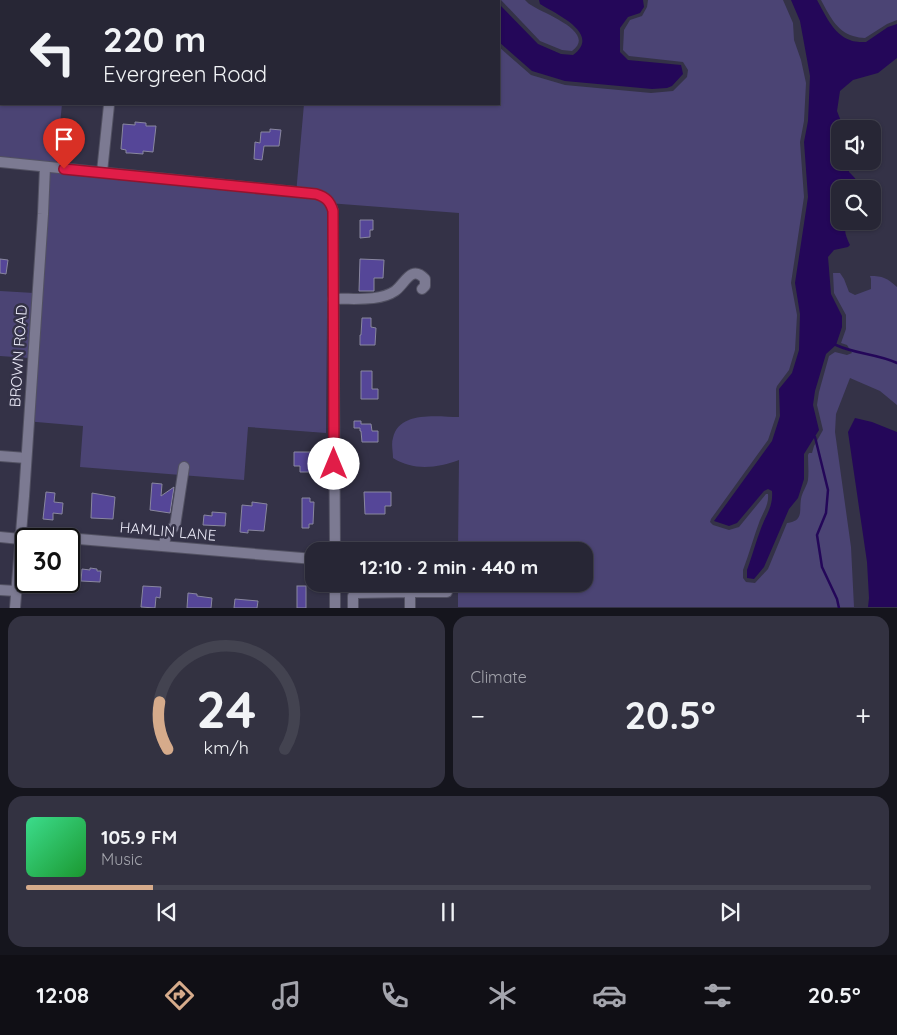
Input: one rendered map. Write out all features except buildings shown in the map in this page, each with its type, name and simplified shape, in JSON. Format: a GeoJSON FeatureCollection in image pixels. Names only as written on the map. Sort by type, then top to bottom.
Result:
{"type":"FeatureCollection","features":[{"type":"Feature","properties":{"kind":"street"},"geometry":{"type":"LineString","coordinates":[[102,172],[109,105]]}},
{"type":"Feature","properties":{"kind":"street"},"geometry":{"type":"LineString","coordinates":[[0,162],[316,194],[324,197],[330,203],[333,211],[335,542]]}},
{"type":"Feature","properties":{"kind":"street","name":"BROWN ROAD"},"geometry":{"type":"LineString","coordinates":[[21,528],[45,167]]}},
{"type":"Feature","properties":{"kind":"street"},"geometry":{"type":"LineString","coordinates":[[333,299],[381,297],[396,290],[414,273],[425,279],[425,286],[422,288]]}},
{"type":"Feature","properties":{"kind":"street"},"geometry":{"type":"LineString","coordinates":[[0,456],[26,458]]}},
{"type":"Feature","properties":{"kind":"street"},"geometry":{"type":"LineString","coordinates":[[164,546],[166,533],[175,526],[184,467]]}},
{"type":"Feature","properties":{"kind":"street","name":"HAMLIN LANE"},"geometry":{"type":"LineString","coordinates":[[0,537],[15,536]]}},
{"type":"Feature","properties":{"kind":"street","name":"HAMLIN LANE"},"geometry":{"type":"LineString","coordinates":[[80,540],[305,558]]}},
{"type":"Feature","properties":{"kind":"street"},"geometry":{"type":"LineString","coordinates":[[0,590],[15,591]]}},
{"type":"Feature","properties":{"kind":"street"},"geometry":{"type":"LineString","coordinates":[[335,592],[335,608]]}},
{"type":"Feature","properties":{"kind":"street"},"geometry":{"type":"LineString","coordinates":[[353,608],[353,596],[356,593],[410,592],[410,608]]}},
{"type":"Feature","properties":{"kind":"street","name":"BROWN ROAD"},"geometry":{"type":"LineString","coordinates":[[15,608],[16,593]]}},
{"type":"Feature","properties":{"kind":"shaded area"},"geometry":{"type":"Polygon","coordinates":[[[501,0],[525,0],[530,5],[556,18],[573,30],[578,37],[578,44],[572,51],[562,50],[540,41],[501,0]]]}},
{"type":"Feature","properties":{"kind":"shaded area"},"geometry":{"type":"Polygon","coordinates":[[[539,0],[643,0],[644,7],[640,13],[628,17],[620,28],[620,52],[628,60],[681,65],[683,74],[672,86],[652,89],[565,81],[532,71],[500,43],[500,5],[538,44],[561,54],[573,55],[581,47],[582,40],[580,32],[573,25],[540,4],[539,0]]]}},
{"type":"Feature","properties":{"kind":"shaded area"},"geometry":{"type":"Polygon","coordinates":[[[648,0],[783,0],[793,23],[794,40],[806,83],[804,121],[800,142],[804,197],[791,283],[797,315],[795,350],[789,370],[776,389],[776,416],[768,440],[710,522],[713,525],[729,530],[739,527],[766,494],[768,494],[767,504],[743,570],[743,578],[746,582],[755,583],[768,569],[787,523],[796,520],[800,515],[802,496],[808,480],[808,455],[812,453],[823,430],[817,405],[829,356],[835,352],[847,355],[852,353],[847,345],[841,343],[846,329],[846,315],[834,293],[833,273],[840,273],[849,292],[855,295],[871,289],[870,276],[885,278],[897,287],[897,405],[880,391],[850,378],[836,414],[835,432],[851,547],[854,607],[458,607],[458,592],[593,592],[593,542],[458,542],[459,460],[443,465],[426,467],[409,465],[393,458],[393,438],[397,429],[403,423],[421,417],[459,417],[459,213],[328,203],[326,433],[248,427],[244,480],[80,467],[83,426],[25,421],[29,358],[0,356],[0,291],[34,293],[41,169],[296,194],[304,105],[500,105],[500,48],[531,75],[565,85],[651,93],[673,91],[687,77],[688,70],[683,62],[629,56],[623,50],[624,30],[630,20],[642,16],[647,7],[648,0]]]}},
{"type":"Feature","properties":{"kind":"shaded area"},"geometry":{"type":"Polygon","coordinates":[[[791,0],[817,0],[834,28],[844,37],[853,41],[866,42],[888,27],[897,24],[897,58],[878,73],[853,80],[840,91],[837,111],[840,120],[831,120],[831,170],[849,170],[856,180],[831,180],[831,230],[845,230],[850,245],[834,250],[828,257],[831,294],[842,316],[842,327],[836,345],[826,354],[815,391],[813,405],[819,430],[804,454],[804,479],[798,498],[789,509],[764,567],[754,579],[747,578],[747,570],[770,507],[772,491],[768,489],[764,491],[737,523],[729,526],[714,521],[772,441],[780,416],[779,389],[792,373],[799,350],[800,314],[795,283],[808,197],[804,142],[808,121],[810,76],[800,21],[791,0]]]}},
{"type":"Feature","properties":{"kind":"shaded area"},"geometry":{"type":"Polygon","coordinates":[[[821,0],[897,0],[897,20],[865,38],[860,38],[842,31],[830,16],[821,0]]]}},
{"type":"Feature","properties":{"kind":"shaded area"},"geometry":{"type":"Polygon","coordinates":[[[0,105],[62,105],[56,165],[0,159],[0,105]]]}},
{"type":"Feature","properties":{"kind":"shaded area"},"geometry":{"type":"Polygon","coordinates":[[[855,418],[872,422],[897,432],[897,607],[868,607],[867,562],[848,432],[855,418]]]}},
{"type":"Feature","properties":{"kind":"waterway"},"geometry":{"type":"LineString","coordinates":[[836,345],[897,363]]}},
{"type":"Feature","properties":{"kind":"waterway"},"geometry":{"type":"LineString","coordinates":[[815,437],[828,490],[826,513],[817,535],[822,567],[837,599],[839,608]]}},
{"type":"Feature","properties":{"kind":"route"},"geometry":{"type":"LineString","coordinates":[[64,169],[316,194],[324,197],[330,203],[333,211],[334,464]]}}]}
